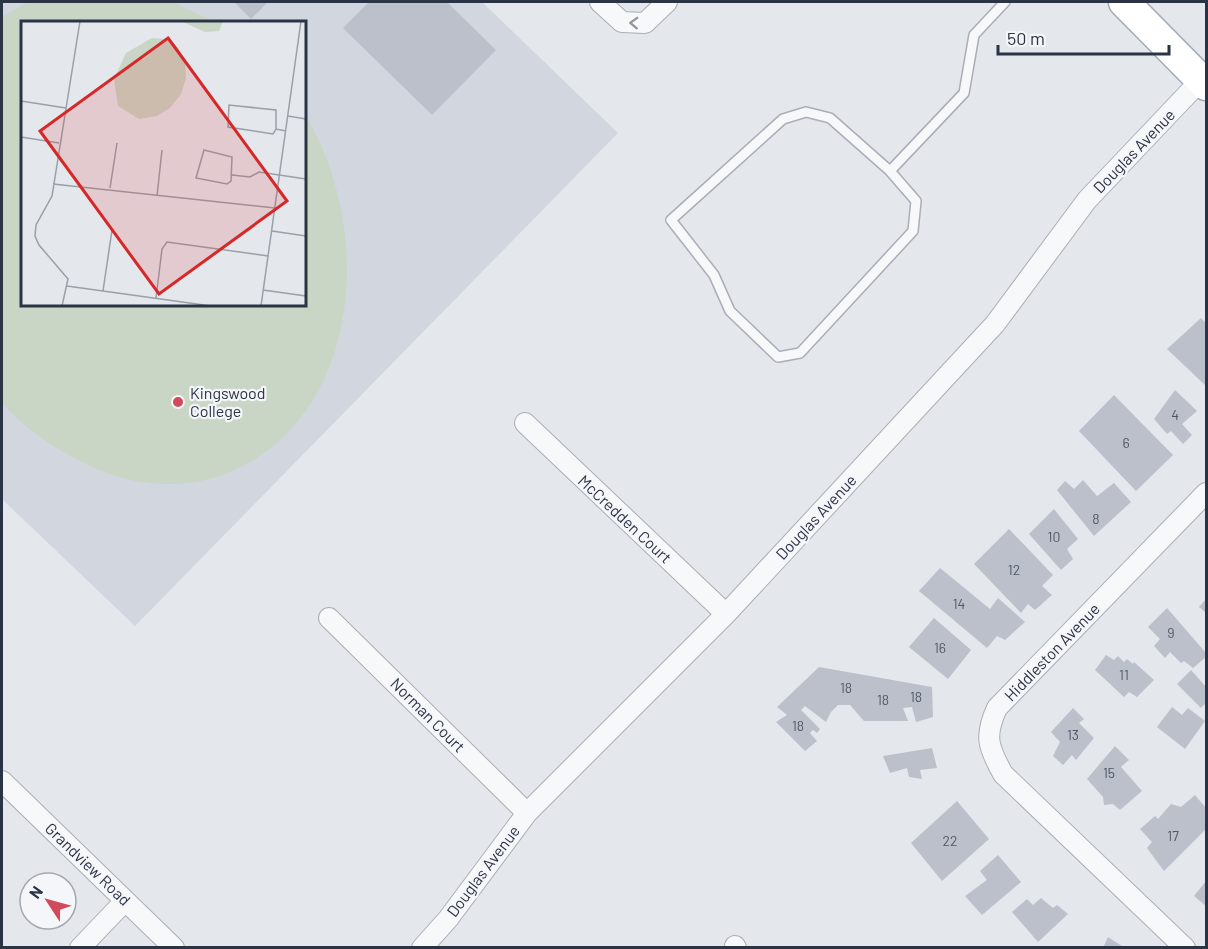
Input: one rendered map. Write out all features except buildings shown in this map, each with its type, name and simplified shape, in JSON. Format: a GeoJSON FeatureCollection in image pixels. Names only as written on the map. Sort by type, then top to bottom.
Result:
{"type":"FeatureCollection","features":[{"type":"Feature","properties":{"kind":"main road"},"geometry":{"type":"LineString","coordinates":[[1124,2],[1204,82]]}},
{"type":"Feature","properties":{"kind":"street"},"geometry":{"type":"LineString","coordinates":[[600,2],[622,22],[645,23],[667,2]]}},
{"type":"Feature","properties":{"kind":"street","name":"Douglas Avenue"},"geometry":{"type":"LineString","coordinates":[[422,948],[448,919],[527,813],[726,614],[995,324],[1087,200],[1204,82]]}},
{"type":"Feature","properties":{"kind":"street","name":"McCredden Court"},"geometry":{"type":"LineString","coordinates":[[525,423],[726,614]]}},
{"type":"Feature","properties":{"kind":"street","name":"Hiddleston Avenue"},"geometry":{"type":"LineString","coordinates":[[1185,948],[1004,774],[993,756],[988,740],[989,725],[997,708],[1206,493]]}},
{"type":"Feature","properties":{"kind":"street","name":"Norman Court"},"geometry":{"type":"LineString","coordinates":[[329,618],[527,813]]}},
{"type":"Feature","properties":{"kind":"street","name":"Grandview Road"},"geometry":{"type":"LineString","coordinates":[[2,781],[174,948]]}},
{"type":"Feature","properties":{"kind":"street"},"geometry":{"type":"LineString","coordinates":[[80,948],[125,901]]}},
{"type":"Feature","properties":{"kind":"lane"},"geometry":{"type":"LineString","coordinates":[[890,171],[964,93],[974,35],[1005,2]]}},
{"type":"Feature","properties":{"kind":"lane"},"geometry":{"type":"LineString","coordinates":[[806,112],[830,118],[890,171],[916,201],[913,231],[800,353],[778,357],[730,311],[714,275],[671,220],[783,119],[806,112]]}},
{"type":"Feature","properties":{"kind":"shaded area","name":"Kingswood College"},"geometry":{"type":"Polygon","coordinates":[[[2,2],[482,2],[618,133],[135,626],[2,499],[2,2]]]}},
{"type":"Feature","properties":{"kind":"green space"},"geometry":{"type":"Polygon","coordinates":[[[28,2],[174,2],[212,21],[21,21],[21,306],[306,306],[306,117],[327,160],[341,210],[347,263],[343,315],[330,365],[307,410],[273,447],[227,473],[193,482],[158,484],[106,473],[54,446],[21,422],[2,403],[2,17],[28,2]]]}},
{"type":"Feature","properties":{"kind":"place","name":"Kingswood College"},"geometry":{"type":"Point","coordinates":[178,402]}}]}
